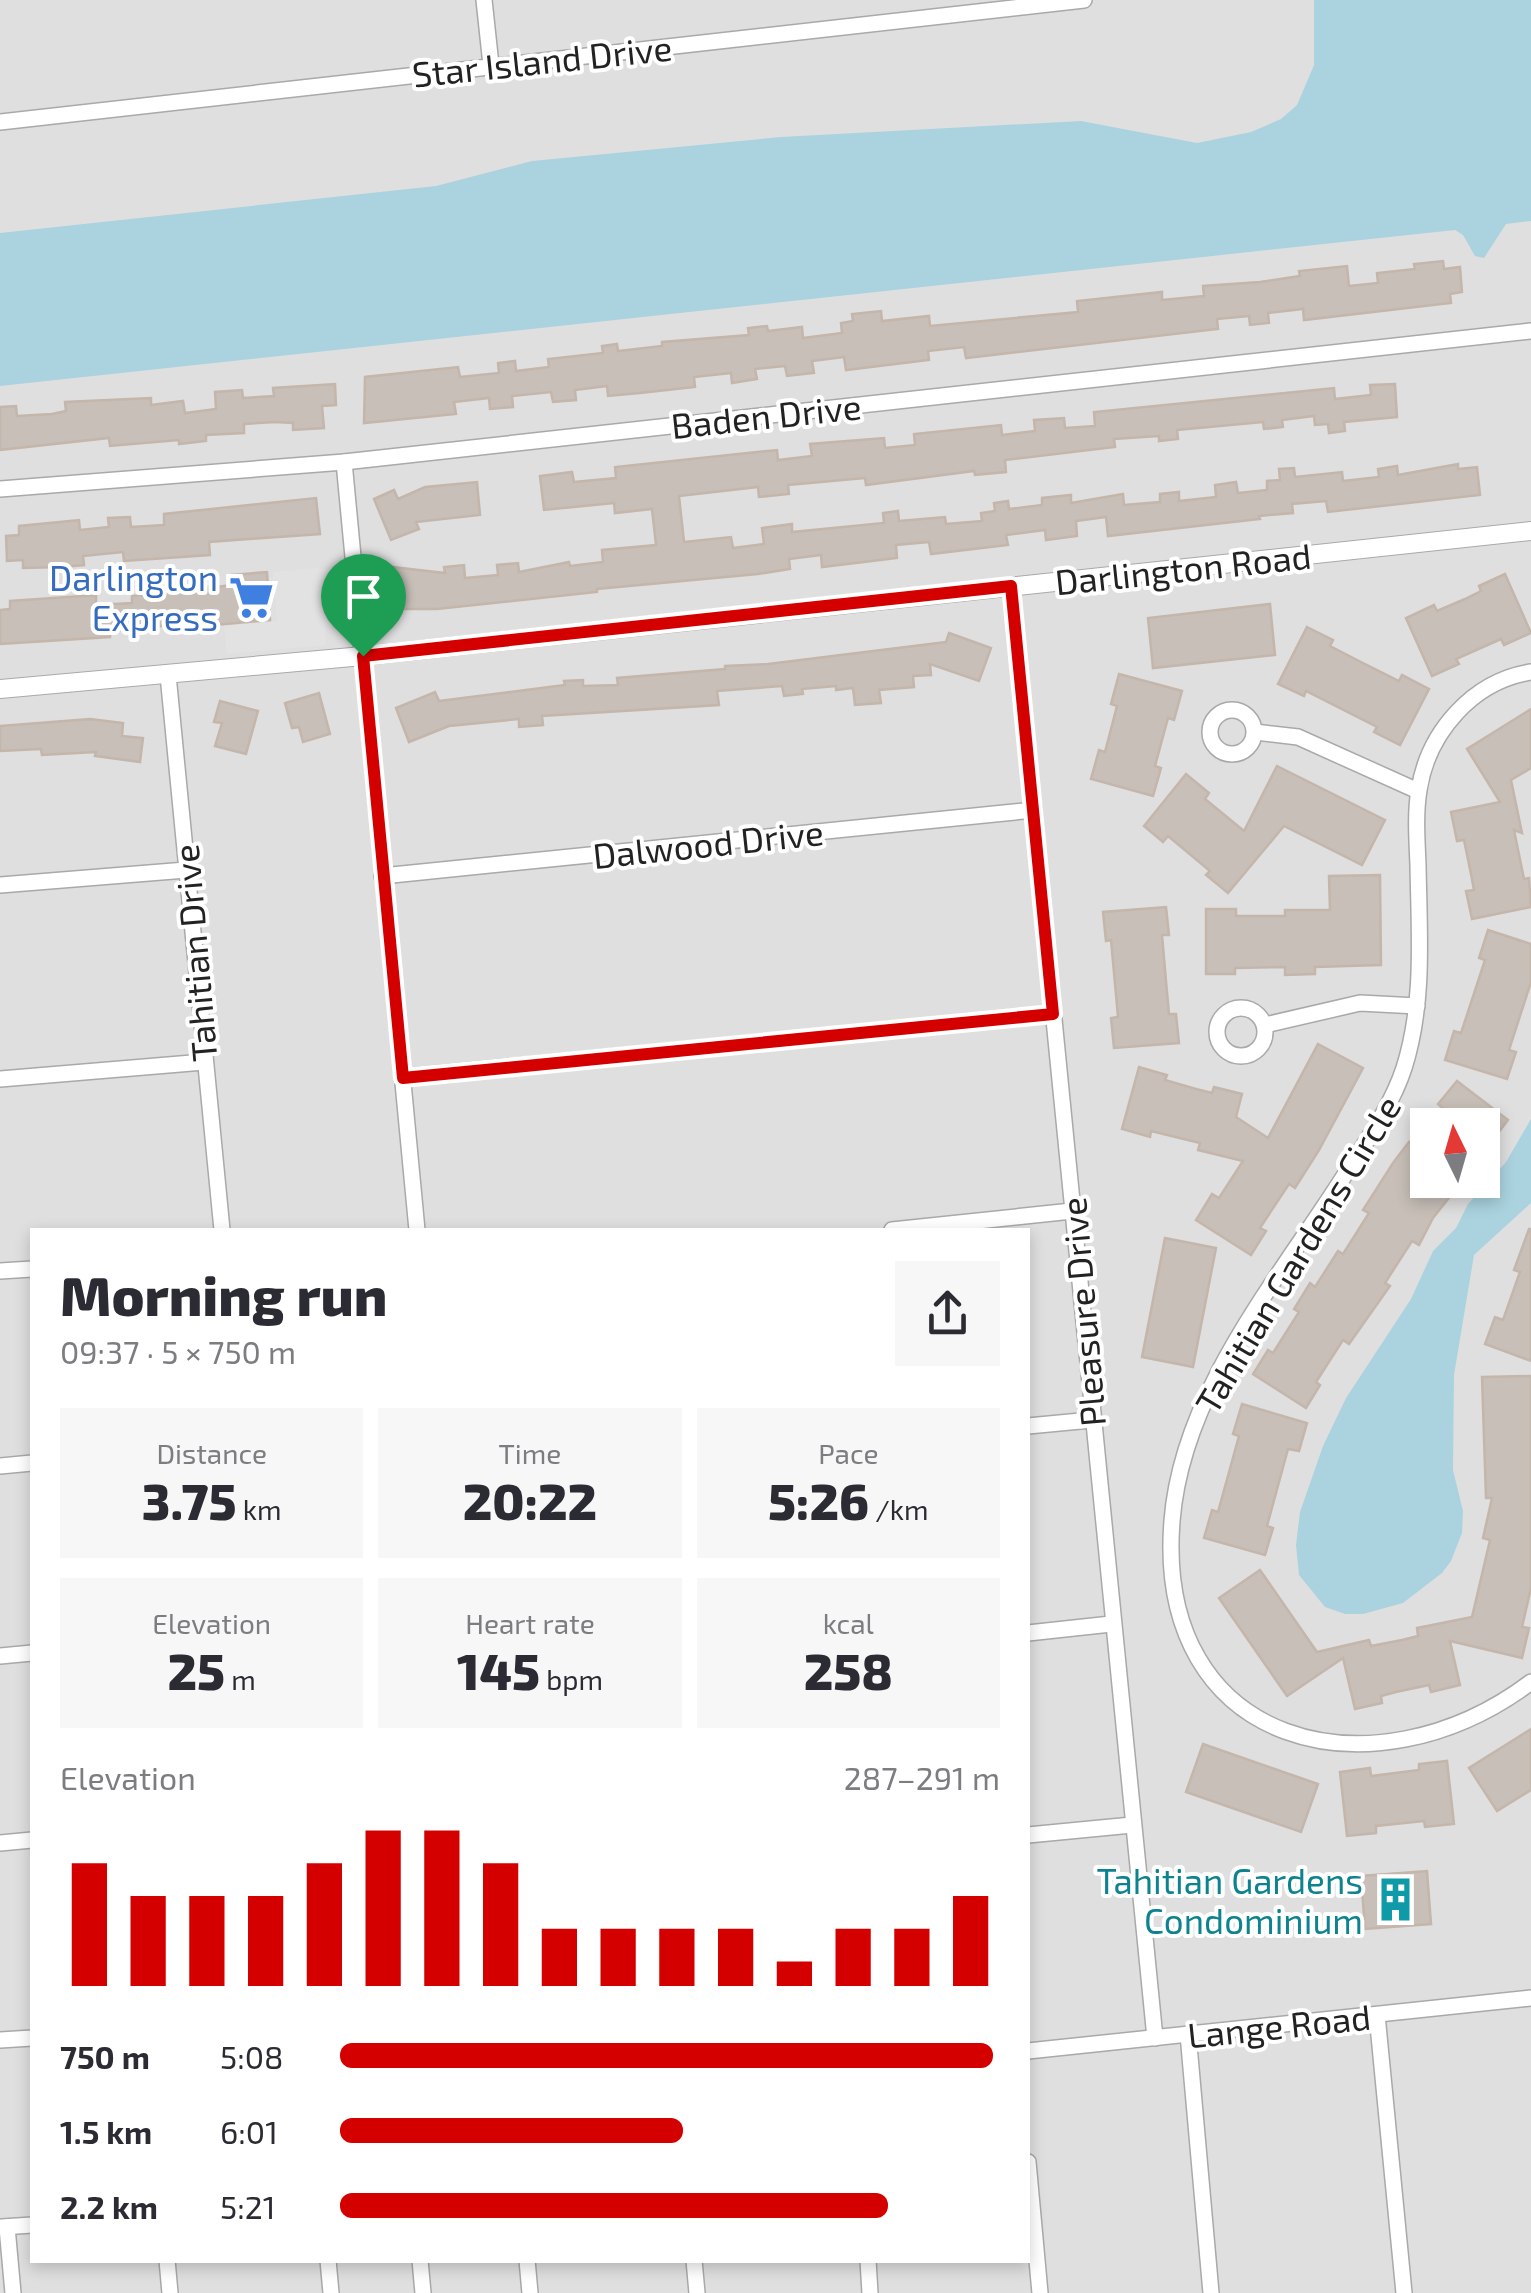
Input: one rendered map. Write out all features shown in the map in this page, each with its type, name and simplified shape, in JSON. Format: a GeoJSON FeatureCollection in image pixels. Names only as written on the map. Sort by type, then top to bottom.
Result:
{"type":"FeatureCollection","features":[{"type":"Feature","properties":{"kind":"street"},"geometry":{"type":"LineString","coordinates":[[484,0],[491,65]]}},
{"type":"Feature","properties":{"kind":"street","name":"Star Island Drive"},"geometry":{"type":"LineString","coordinates":[[0,122],[1084,0]]}},
{"type":"Feature","properties":{"kind":"street","name":"Baden Drive"},"geometry":{"type":"LineString","coordinates":[[0,488],[344,462],[1531,331]]}},
{"type":"Feature","properties":{"kind":"street"},"geometry":{"type":"LineString","coordinates":[[344,462],[416,1228]]}},
{"type":"Feature","properties":{"kind":"street","name":"Darlington Road"},"geometry":{"type":"LineString","coordinates":[[0,689],[363,656],[1531,531]]}},
{"type":"Feature","properties":{"kind":"street","name":"Pleasure Drive"},"geometry":{"type":"LineString","coordinates":[[1011,586],[1155,2038]]}},
{"type":"Feature","properties":{"kind":"street","name":"Tahitian Gardens Circle"},"geometry":{"type":"LineString","coordinates":[[1531,672],[1488,686],[1466,703],[1432,749],[1418,791],[1417,1006],[1405,1066],[1395,1090],[1232,1351],[1192,1431],[1172,1519],[1172,1580],[1178,1613],[1196,1660],[1226,1696],[1279,1730],[1314,1738],[1389,1742],[1447,1730],[1497,1706],[1531,1682]]}},
{"type":"Feature","properties":{"kind":"street","name":"Tahitian Drive"},"geometry":{"type":"LineString","coordinates":[[168,675],[222,1228]]}},
{"type":"Feature","properties":{"kind":"street"},"geometry":{"type":"LineString","coordinates":[[1254,732],[1298,737],[1418,791]]}},
{"type":"Feature","properties":{"kind":"street","name":"Dalwood Drive"},"geometry":{"type":"LineString","coordinates":[[382,876],[1034,810]]}},
{"type":"Feature","properties":{"kind":"street"},"geometry":{"type":"LineString","coordinates":[[0,885],[186,870]]}},
{"type":"Feature","properties":{"kind":"street"},"geometry":{"type":"LineString","coordinates":[[1265,1025],[1360,1003],[1417,1006]]}},
{"type":"Feature","properties":{"kind":"street"},"geometry":{"type":"LineString","coordinates":[[403,1078],[1053,1014]]}},
{"type":"Feature","properties":{"kind":"street"},"geometry":{"type":"LineString","coordinates":[[0,1079],[204,1062]]}},
{"type":"Feature","properties":{"kind":"street"},"geometry":{"type":"LineString","coordinates":[[910,1228],[1072,1210]]}},
{"type":"Feature","properties":{"kind":"street"},"geometry":{"type":"LineString","coordinates":[[0,1271],[30,1268]]}},
{"type":"Feature","properties":{"kind":"street"},"geometry":{"type":"LineString","coordinates":[[1030,1426],[1091,1420]]}},
{"type":"Feature","properties":{"kind":"street"},"geometry":{"type":"LineString","coordinates":[[0,1466],[30,1463]]}},
{"type":"Feature","properties":{"kind":"street"},"geometry":{"type":"LineString","coordinates":[[1030,1633],[1111,1624]]}},
{"type":"Feature","properties":{"kind":"street"},"geometry":{"type":"LineString","coordinates":[[0,1656],[30,1653]]}},
{"type":"Feature","properties":{"kind":"street"},"geometry":{"type":"LineString","coordinates":[[1030,1835],[1132,1825]]}},
{"type":"Feature","properties":{"kind":"street"},"geometry":{"type":"LineString","coordinates":[[0,1842],[30,1840]]}},
{"type":"Feature","properties":{"kind":"street","name":"Lange Road"},"geometry":{"type":"LineString","coordinates":[[1030,2051],[1531,1998]]}},
{"type":"Feature","properties":{"kind":"street"},"geometry":{"type":"LineString","coordinates":[[1377,2015],[1404,2293]]}},
{"type":"Feature","properties":{"kind":"street"},"geometry":{"type":"LineString","coordinates":[[1188,2034],[1212,2293]]}},
{"type":"Feature","properties":{"kind":"street"},"geometry":{"type":"LineString","coordinates":[[0,2040],[30,2038]]}},
{"type":"Feature","properties":{"kind":"street"},"geometry":{"type":"LineString","coordinates":[[1030,2184],[1040,2293]]}},
{"type":"Feature","properties":{"kind":"street"},"geometry":{"type":"LineString","coordinates":[[14,2293],[4,2227],[30,2225]]}},
{"type":"Feature","properties":{"kind":"street"},"geometry":{"type":"LineString","coordinates":[[167,2263],[170,2293]]}},
{"type":"Feature","properties":{"kind":"street"},"geometry":{"type":"LineString","coordinates":[[328,2263],[331,2293]]}},
{"type":"Feature","properties":{"kind":"street"},"geometry":{"type":"LineString","coordinates":[[420,2263],[424,2293]]}},
{"type":"Feature","properties":{"kind":"street"},"geometry":{"type":"LineString","coordinates":[[527,2263],[530,2293]]}},
{"type":"Feature","properties":{"kind":"street"},"geometry":{"type":"LineString","coordinates":[[694,2263],[697,2293]]}},
{"type":"Feature","properties":{"kind":"street"},"geometry":{"type":"LineString","coordinates":[[868,2263],[870,2293]]}},
{"type":"Feature","properties":{"kind":"shaded area"},"geometry":{"type":"Polygon","coordinates":[[[0,0],[1531,0],[1531,2293],[0,2293],[0,0]]]}},
{"type":"Feature","properties":{"kind":"shaded area"},"geometry":{"type":"Polygon","coordinates":[[[316,568],[340,572],[345,624],[325,625],[326,645],[227,654],[224,626],[277,621],[273,572],[316,568]]]}},
{"type":"Feature","properties":{"kind":"water"},"geometry":{"type":"Polygon","coordinates":[[[1314,0],[1531,0],[1531,221],[1506,224],[1484,258],[1475,256],[1463,235],[1455,230],[0,386],[0,233],[436,186],[532,161],[781,137],[1081,121],[1197,143],[1251,132],[1281,119],[1297,105],[1314,65],[1314,0]]]}},
{"type":"Feature","properties":{"kind":"water"},"geometry":{"type":"Polygon","coordinates":[[[1531,1119],[1531,1203],[1474,1255],[1454,1375],[1453,1470],[1463,1511],[1462,1533],[1451,1561],[1442,1573],[1403,1603],[1363,1614],[1345,1614],[1325,1607],[1299,1575],[1296,1545],[1300,1512],[1323,1446],[1346,1398],[1411,1299],[1433,1251],[1456,1228],[1473,1198],[1500,1198],[1500,1169],[1531,1119]]]}},
{"type":"Feature","properties":{"kind":"building"},"geometry":{"type":"Polygon","coordinates":[[[1443,261],[1444,269],[1460,267],[1462,292],[1450,294],[1451,303],[1304,320],[1303,309],[1268,313],[1269,323],[1250,325],[1249,316],[1217,319],[1218,329],[966,358],[964,347],[928,351],[929,360],[846,370],[844,357],[812,361],[814,373],[787,376],[785,366],[755,369],[757,379],[732,383],[731,373],[694,377],[695,387],[640,393],[608,396],[607,386],[575,390],[576,400],[553,402],[551,392],[512,396],[513,407],[490,409],[489,398],[454,402],[456,414],[364,423],[365,377],[458,367],[460,377],[499,373],[498,363],[515,361],[516,371],[549,367],[548,359],[603,353],[602,346],[617,344],[618,351],[662,346],[662,342],[749,335],[748,328],[767,326],[768,331],[802,327],[803,338],[842,333],[841,323],[853,321],[852,314],[881,311],[882,321],[929,316],[930,326],[1078,312],[1077,301],[1162,292],[1162,300],[1204,296],[1203,286],[1260,282],[1300,276],[1299,271],[1347,266],[1349,286],[1378,283],[1377,273],[1443,261]]]}},
{"type":"Feature","properties":{"kind":"building"},"geometry":{"type":"Polygon","coordinates":[[[335,384],[336,405],[322,406],[324,428],[293,430],[293,423],[275,422],[244,424],[244,433],[206,435],[206,441],[179,444],[179,440],[110,446],[109,438],[0,450],[0,407],[16,406],[17,416],[52,414],[66,411],[65,402],[151,398],[151,405],[183,401],[185,413],[216,409],[215,392],[242,390],[243,398],[274,396],[273,388],[335,384]]]}},
{"type":"Feature","properties":{"kind":"building"},"geometry":{"type":"Polygon","coordinates":[[[1395,384],[1397,417],[1344,422],[1345,431],[1329,433],[1328,424],[1315,425],[1314,416],[1282,420],[1283,427],[1264,429],[1263,422],[1177,430],[1178,439],[1114,439],[1115,447],[1005,460],[1006,472],[975,475],[974,471],[866,485],[865,478],[788,485],[789,494],[759,497],[758,487],[679,496],[684,542],[731,537],[733,548],[764,544],[762,528],[792,524],[792,532],[884,523],[883,513],[898,511],[899,521],[945,517],[946,524],[982,521],[981,513],[995,511],[994,503],[1008,501],[1009,509],[1042,505],[1042,498],[1071,495],[1071,503],[1123,494],[1124,505],[1160,502],[1160,494],[1179,492],[1179,501],[1216,497],[1215,485],[1236,482],[1238,493],[1267,490],[1267,481],[1280,480],[1279,469],[1294,468],[1295,477],[1342,472],[1343,481],[1379,477],[1378,469],[1397,466],[1398,475],[1458,464],[1458,469],[1477,467],[1480,495],[1328,512],[1326,501],[1292,504],[1293,513],[1259,516],[1260,519],[1108,536],[1106,517],[1076,521],[1077,536],[1046,540],[1045,530],[1006,535],[1008,545],[931,554],[929,542],[896,545],[897,558],[822,567],[821,555],[789,559],[790,569],[758,574],[437,609],[387,609],[392,567],[445,573],[444,567],[464,565],[465,578],[498,575],[497,565],[518,563],[519,572],[569,562],[570,566],[603,562],[602,550],[656,545],[652,509],[615,513],[614,503],[544,510],[540,476],[572,472],[574,482],[616,478],[615,467],[777,450],[778,460],[812,456],[810,444],[884,438],[885,448],[915,445],[914,434],[1001,425],[1002,435],[1035,431],[1034,420],[1064,418],[1065,428],[1095,426],[1094,412],[1334,388],[1335,399],[1371,395],[1370,385],[1395,384]]]}},
{"type":"Feature","properties":{"kind":"building"},"geometry":{"type":"Polygon","coordinates":[[[477,482],[480,515],[416,522],[419,529],[391,540],[374,499],[394,490],[398,499],[425,487],[477,482]]]}},
{"type":"Feature","properties":{"kind":"building"},"geometry":{"type":"Polygon","coordinates":[[[316,498],[320,534],[209,542],[210,555],[124,561],[123,552],[83,556],[84,565],[62,567],[23,568],[23,560],[7,561],[6,536],[19,535],[19,526],[79,520],[80,530],[109,527],[108,518],[130,517],[131,527],[164,525],[164,514],[316,498]]]}},
{"type":"Feature","properties":{"kind":"building"},"geometry":{"type":"Polygon","coordinates":[[[267,572],[270,620],[214,625],[215,630],[194,633],[193,623],[110,631],[110,637],[0,644],[0,610],[10,609],[10,601],[96,595],[96,605],[132,603],[132,596],[233,585],[232,575],[267,572]]]}},
{"type":"Feature","properties":{"kind":"building"},"geometry":{"type":"Polygon","coordinates":[[[1505,574],[1531,633],[1504,645],[1501,639],[1456,659],[1459,664],[1432,676],[1406,618],[1434,605],[1437,611],[1465,599],[1481,591],[1479,586],[1505,574]]]}},
{"type":"Feature","properties":{"kind":"building"},"geometry":{"type":"Polygon","coordinates":[[[1270,604],[1275,655],[1153,668],[1148,618],[1270,604]]]}},
{"type":"Feature","properties":{"kind":"building"},"geometry":{"type":"Polygon","coordinates":[[[1307,627],[1333,640],[1330,646],[1359,661],[1399,681],[1402,675],[1429,689],[1400,745],[1374,732],[1377,727],[1306,691],[1304,696],[1278,684],[1307,627]]]}},
{"type":"Feature","properties":{"kind":"building"},"geometry":{"type":"Polygon","coordinates":[[[949,633],[991,648],[979,681],[930,664],[931,675],[913,676],[914,687],[879,690],[881,703],[855,705],[853,688],[836,690],[836,686],[802,689],[803,694],[784,696],[782,686],[717,691],[719,705],[542,716],[543,725],[519,727],[519,719],[449,726],[409,742],[396,708],[435,692],[439,701],[565,685],[564,681],[583,680],[583,686],[618,685],[617,678],[946,642],[949,633]]]}},
{"type":"Feature","properties":{"kind":"building"},"geometry":{"type":"Polygon","coordinates":[[[1119,674],[1182,691],[1174,720],[1168,718],[1155,766],[1161,768],[1153,796],[1091,779],[1099,750],[1105,752],[1117,706],[1111,704],[1119,674]]]}},
{"type":"Feature","properties":{"kind":"building"},"geometry":{"type":"Polygon","coordinates":[[[319,693],[330,734],[303,742],[299,727],[292,728],[285,703],[319,693]]]}},
{"type":"Feature","properties":{"kind":"building"},"geometry":{"type":"Polygon","coordinates":[[[220,701],[258,711],[246,754],[215,746],[222,723],[214,722],[220,701]]]}},
{"type":"Feature","properties":{"kind":"building"},"geometry":{"type":"Polygon","coordinates":[[[1531,709],[1531,768],[1511,780],[1522,833],[1514,830],[1524,879],[1529,878],[1531,907],[1472,919],[1466,891],[1474,890],[1471,874],[1464,840],[1457,841],[1451,812],[1500,802],[1467,749],[1531,709]]]}},
{"type":"Feature","properties":{"kind":"building"},"geometry":{"type":"Polygon","coordinates":[[[90,719],[123,723],[122,736],[143,738],[140,762],[95,756],[96,752],[42,755],[41,749],[0,751],[0,726],[90,719]]]}},
{"type":"Feature","properties":{"kind":"building"},"geometry":{"type":"Polygon","coordinates":[[[1277,766],[1385,820],[1362,865],[1284,826],[1228,893],[1206,875],[1210,871],[1168,836],[1163,842],[1144,826],[1186,774],[1209,793],[1205,799],[1244,831],[1277,766]]]}},
{"type":"Feature","properties":{"kind":"building"},"geometry":{"type":"Polygon","coordinates":[[[1380,875],[1381,965],[1315,967],[1315,974],[1285,975],[1285,967],[1235,968],[1235,974],[1206,974],[1206,909],[1236,909],[1236,916],[1285,916],[1285,910],[1330,910],[1329,876],[1380,875]]]}},
{"type":"Feature","properties":{"kind":"building"},"geometry":{"type":"Polygon","coordinates":[[[1166,907],[1169,935],[1162,935],[1169,1014],[1176,1014],[1179,1043],[1114,1048],[1111,1018],[1118,1017],[1111,940],[1106,941],[1103,912],[1166,907]]]}},
{"type":"Feature","properties":{"kind":"building"},"geometry":{"type":"Polygon","coordinates":[[[1488,930],[1531,944],[1531,982],[1509,1050],[1516,1052],[1507,1079],[1445,1060],[1454,1031],[1461,1033],[1466,1018],[1485,960],[1479,958],[1488,930]]]}},
{"type":"Feature","properties":{"kind":"building"},"geometry":{"type":"Polygon","coordinates":[[[1318,1044],[1363,1068],[1295,1188],[1289,1184],[1260,1228],[1266,1231],[1251,1255],[1196,1220],[1212,1194],[1219,1198],[1243,1161],[1198,1150],[1200,1143],[1151,1131],[1150,1137],[1122,1129],[1139,1067],[1196,1089],[1212,1093],[1214,1087],[1242,1094],[1236,1117],[1268,1138],[1318,1044]]]}},
{"type":"Feature","properties":{"kind":"building"},"geometry":{"type":"Polygon","coordinates":[[[1457,1081],[1492,1108],[1443,1108],[1438,1104],[1457,1081]]]}},
{"type":"Feature","properties":{"kind":"building"},"geometry":{"type":"Polygon","coordinates":[[[1500,1114],[1508,1120],[1500,1130],[1500,1114]]]}},
{"type":"Feature","properties":{"kind":"building"},"geometry":{"type":"Polygon","coordinates":[[[1409,1142],[1410,1198],[1449,1198],[1419,1245],[1412,1241],[1385,1283],[1390,1286],[1349,1344],[1343,1340],[1316,1382],[1320,1385],[1306,1408],[1253,1374],[1268,1350],[1273,1353],[1299,1312],[1294,1309],[1310,1283],[1315,1287],[1338,1251],[1343,1254],[1369,1213],[1363,1210],[1409,1142]]]}},
{"type":"Feature","properties":{"kind":"building"},"geometry":{"type":"Polygon","coordinates":[[[1529,1229],[1531,1361],[1485,1344],[1495,1317],[1503,1320],[1520,1272],[1514,1270],[1529,1229]]]}},
{"type":"Feature","properties":{"kind":"building"},"geometry":{"type":"Polygon","coordinates":[[[1165,1238],[1216,1248],[1193,1367],[1142,1357],[1165,1238]]]}},
{"type":"Feature","properties":{"kind":"building"},"geometry":{"type":"Polygon","coordinates":[[[1531,1376],[1531,1588],[1522,1627],[1529,1628],[1522,1658],[1450,1641],[1460,1685],[1431,1692],[1429,1685],[1396,1692],[1381,1696],[1382,1703],[1355,1709],[1343,1658],[1287,1696],[1219,1598],[1260,1570],[1317,1652],[1369,1640],[1371,1646],[1402,1640],[1418,1636],[1417,1628],[1472,1617],[1490,1540],[1483,1538],[1492,1498],[1486,1498],[1482,1377],[1531,1376]]]}},
{"type":"Feature","properties":{"kind":"building"},"geometry":{"type":"Polygon","coordinates":[[[1242,1404],[1307,1423],[1299,1451],[1288,1449],[1267,1526],[1273,1528],[1265,1555],[1204,1538],[1212,1510],[1218,1512],[1239,1436],[1233,1434],[1242,1404]]]}},
{"type":"Feature","properties":{"kind":"building"},"geometry":{"type":"Polygon","coordinates":[[[1531,1729],[1531,1790],[1497,1811],[1469,1768],[1531,1729]]]}},
{"type":"Feature","properties":{"kind":"building"},"geometry":{"type":"Polygon","coordinates":[[[1203,1744],[1318,1784],[1301,1832],[1186,1792],[1203,1744]]]}},
{"type":"Feature","properties":{"kind":"building"},"geometry":{"type":"Polygon","coordinates":[[[1447,1761],[1454,1824],[1425,1827],[1424,1821],[1376,1826],[1376,1833],[1347,1836],[1340,1772],[1370,1768],[1371,1776],[1419,1770],[1419,1764],[1447,1761]]]}},
{"type":"Feature","properties":{"kind":"building","name":"Tahitian Gardens Condominium"},"geometry":{"type":"Polygon","coordinates":[[[1427,1871],[1431,1924],[1365,1929],[1361,1876],[1427,1871]]]}},
{"type":"Feature","properties":{"kind":"place","name":"Darlington Express"},"geometry":{"type":"Point","coordinates":[251,597]}},
{"type":"Feature","properties":{"kind":"place","name":"Tahitian Gardens Condominium"},"geometry":{"type":"Point","coordinates":[1396,1900]}},
{"type":"Feature","properties":{"kind":"route"},"geometry":{"type":"LineString","coordinates":[[1011,586],[1053,1014],[403,1078],[363,656],[1011,586]]}}]}
